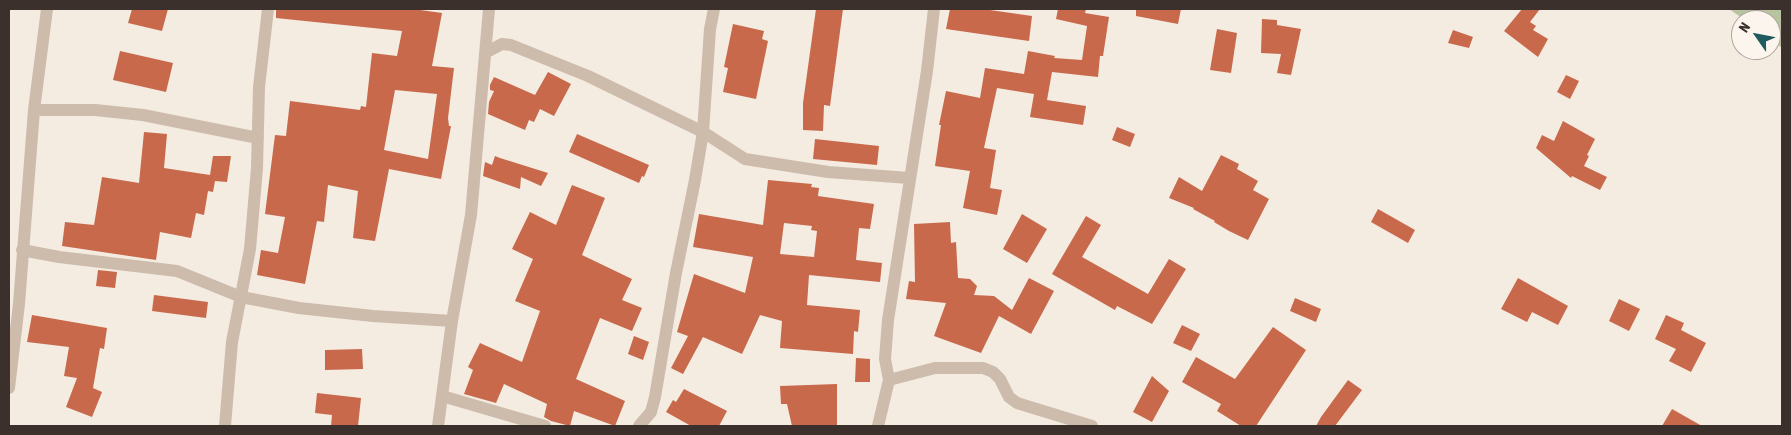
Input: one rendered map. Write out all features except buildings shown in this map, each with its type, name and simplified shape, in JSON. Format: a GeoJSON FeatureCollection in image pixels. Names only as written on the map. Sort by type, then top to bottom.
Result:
{"type":"FeatureCollection","features":[{"type":"Feature","properties":{"kind":"street"},"geometry":{"type":"LineString","coordinates":[[9,388],[19,304],[34,110],[47,9]]}},
{"type":"Feature","properties":{"kind":"street"},"geometry":{"type":"LineString","coordinates":[[225,426],[232,342],[250,249],[258,138],[259,87],[268,9]]}},
{"type":"Feature","properties":{"kind":"street"},"geometry":{"type":"LineString","coordinates":[[438,426],[452,321],[471,216],[489,9]]}},
{"type":"Feature","properties":{"kind":"street"},"geometry":{"type":"LineString","coordinates":[[639,426],[651,412],[655,397],[703,132],[714,9]]}},
{"type":"Feature","properties":{"kind":"street"},"geometry":{"type":"LineString","coordinates":[[878,426],[889,380],[885,359],[886,340],[909,178],[927,71],[934,9]]}},
{"type":"Feature","properties":{"kind":"street"},"geometry":{"type":"LineString","coordinates":[[485,53],[502,44],[511,45],[588,76],[703,132],[745,159],[828,172],[909,178]]}},
{"type":"Feature","properties":{"kind":"street"},"geometry":{"type":"LineString","coordinates":[[34,110],[95,110],[142,115],[258,138]]}},
{"type":"Feature","properties":{"kind":"street"},"geometry":{"type":"LineString","coordinates":[[22,250],[59,257],[177,271],[241,298],[298,308],[373,316],[452,321]]}},
{"type":"Feature","properties":{"kind":"street"},"geometry":{"type":"LineString","coordinates":[[889,380],[935,368],[983,368],[993,372],[1009,396],[1017,402],[1092,426]]}},
{"type":"Feature","properties":{"kind":"street"},"geometry":{"type":"LineString","coordinates":[[442,396],[545,426]]}},
{"type":"Feature","properties":{"kind":"green space"},"geometry":{"type":"Polygon","coordinates":[[[1729,9],[1782,9],[1782,48],[1781,10],[1729,9]]]}}]}
